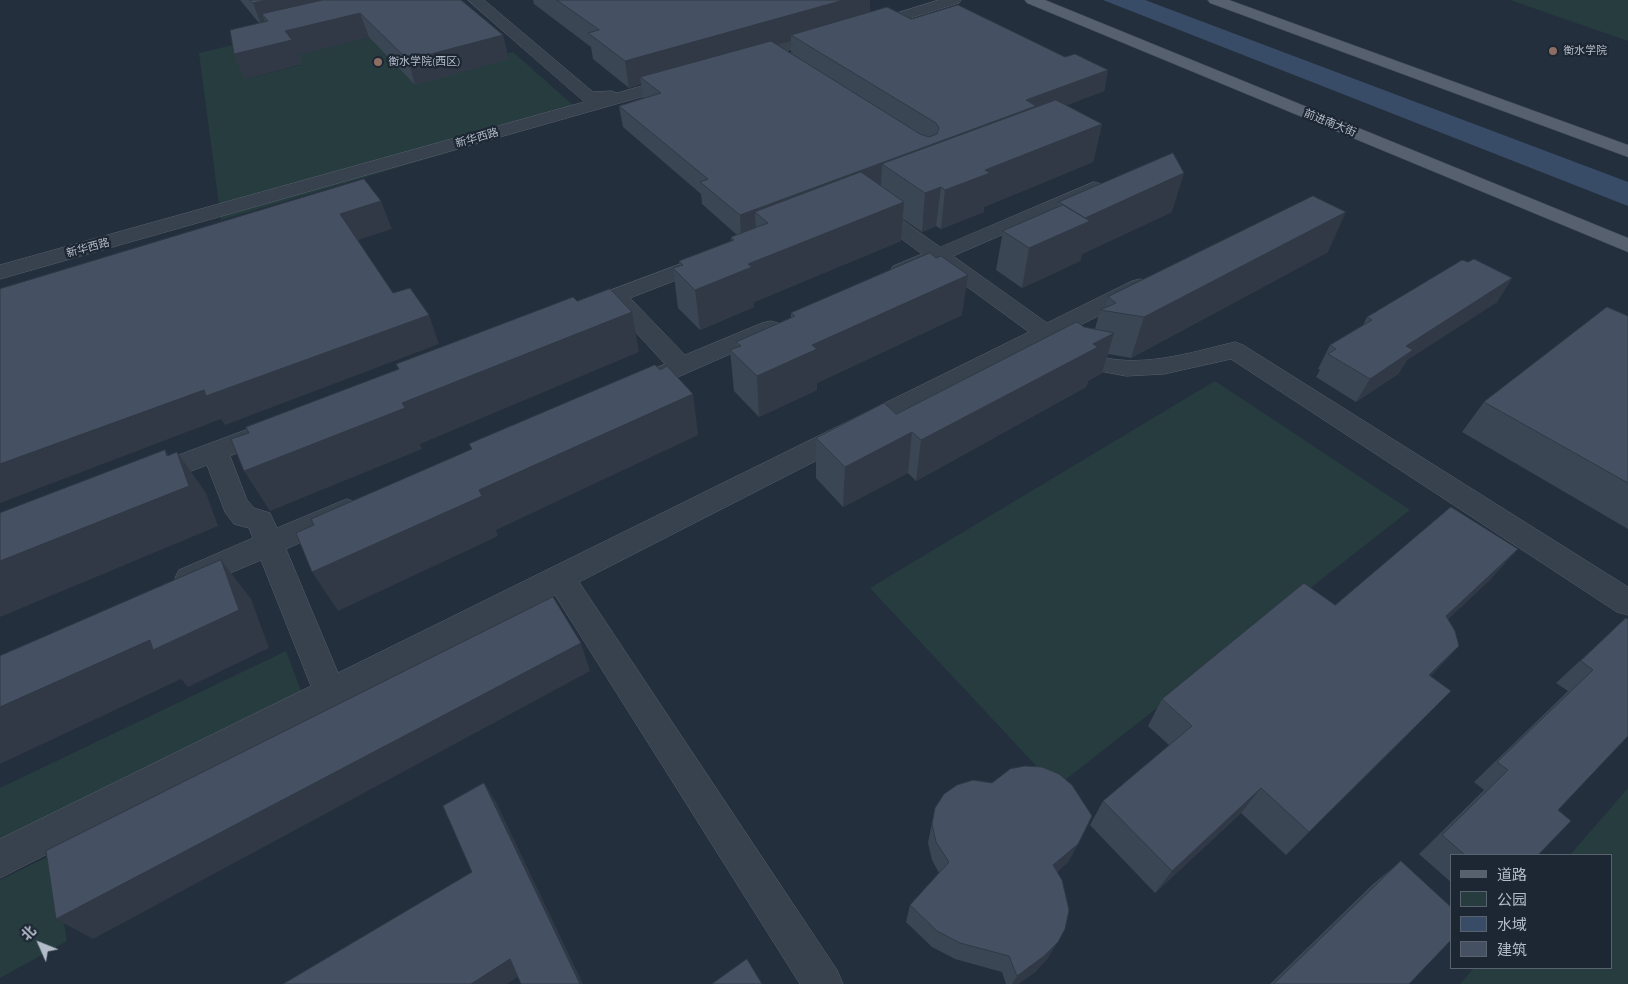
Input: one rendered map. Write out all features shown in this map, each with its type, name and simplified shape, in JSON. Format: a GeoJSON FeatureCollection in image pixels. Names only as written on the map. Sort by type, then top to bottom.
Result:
{"type":"FeatureCollection","features":[{"type":"Feature","properties":{"kind":"main road","name":"前进南大街"},"geometry":{"type":"LineString","coordinates":[[1032,0],[1628,246]]}},
{"type":"Feature","properties":{"kind":"main road"},"geometry":{"type":"LineString","coordinates":[[1215,0],[1628,151]]}},
{"type":"Feature","properties":{"kind":"street","name":"新华西路"},"geometry":{"type":"LineString","coordinates":[[0,272],[693,74],[604,98],[589,98],[475,0]]}},
{"type":"Feature","properties":{"kind":"street"},"geometry":{"type":"LineString","coordinates":[[894,2],[902,10],[899,13],[846,31],[774,54],[727,65],[846,31],[954,0]]}},
{"type":"Feature","properties":{"kind":"street"},"geometry":{"type":"LineString","coordinates":[[774,54],[790,64]]}},
{"type":"Feature","properties":{"kind":"street"},"geometry":{"type":"LineString","coordinates":[[882,279],[1118,177]]}},
{"type":"Feature","properties":{"kind":"street"},"geometry":{"type":"LineString","coordinates":[[890,190],[857,202],[937,256],[1082,360],[1116,367],[1139,368],[1168,365],[1235,350],[1628,603]]}},
{"type":"Feature","properties":{"kind":"street"},"geometry":{"type":"LineString","coordinates":[[559,318],[725,254]]}},
{"type":"Feature","properties":{"kind":"street"},"geometry":{"type":"LineString","coordinates":[[0,859],[1160,277]]}},
{"type":"Feature","properties":{"kind":"street"},"geometry":{"type":"LineString","coordinates":[[615,296],[680,366]]}},
{"type":"Feature","properties":{"kind":"street"},"geometry":{"type":"LineString","coordinates":[[616,394],[790,319]]}},
{"type":"Feature","properties":{"kind":"street"},"geometry":{"type":"LineString","coordinates":[[134,482],[289,422]]}},
{"type":"Feature","properties":{"kind":"street"},"geometry":{"type":"LineString","coordinates":[[215,451],[235,505],[244,516],[260,521],[330,694]]}},
{"type":"Feature","properties":{"kind":"street"},"geometry":{"type":"LineString","coordinates":[[170,586],[370,500]]}},
{"type":"Feature","properties":{"kind":"street"},"geometry":{"type":"LineString","coordinates":[[560,578],[823,984]]}},
{"type":"Feature","properties":{"kind":"green space"},"geometry":{"type":"Polygon","coordinates":[[[425,0],[241,54],[250,78],[301,65],[292,56],[418,25],[503,54],[513,52],[582,113],[221,220],[199,53],[425,0]]]}},
{"type":"Feature","properties":{"kind":"green space"},"geometry":{"type":"Polygon","coordinates":[[[1510,0],[1628,0],[1628,41],[1510,0]]]}},
{"type":"Feature","properties":{"kind":"green space"},"geometry":{"type":"Polygon","coordinates":[[[1215,381],[1410,510],[1056,787],[870,588],[1215,381]]]}},
{"type":"Feature","properties":{"kind":"green space"},"geometry":{"type":"Polygon","coordinates":[[[286,651],[303,696],[0,847],[0,788],[286,651]]]}},
{"type":"Feature","properties":{"kind":"green space"},"geometry":{"type":"Polygon","coordinates":[[[1628,788],[1628,984],[1460,984],[1473,969],[1613,969],[1613,854],[1571,854],[1628,788]]]}},
{"type":"Feature","properties":{"kind":"green space"},"geometry":{"type":"Polygon","coordinates":[[[53,854],[67,941],[0,978],[0,880],[53,854]]]}},
{"type":"Feature","properties":{"kind":"water"},"geometry":{"type":"Polygon","coordinates":[[[1103,0],[1145,0],[1628,182],[1628,206],[1103,0]]]}},
{"type":"Feature","properties":{"kind":"building"},"geometry":{"type":"Polygon","coordinates":[[[250,0],[267,0],[253,3],[250,0]]]}},
{"type":"Feature","properties":{"kind":"building"},"geometry":{"type":"Polygon","coordinates":[[[323,0],[461,0],[503,35],[408,60],[360,13],[285,31],[292,40],[234,54],[230,30],[268,21],[262,14],[323,0]]]}},
{"type":"Feature","properties":{"kind":"building"},"geometry":{"type":"Polygon","coordinates":[[[557,0],[844,0],[625,61],[588,33],[599,30],[557,0]]]}},
{"type":"Feature","properties":{"kind":"building"},"geometry":{"type":"Polygon","coordinates":[[[958,5],[1065,57],[1075,54],[1108,70],[1026,100],[1036,106],[740,215],[700,182],[708,179],[619,106],[661,93],[640,77],[771,41],[920,134],[929,137],[937,134],[939,128],[936,123],[791,35],[887,7],[911,19],[958,5]]]}},
{"type":"Feature","properties":{"kind":"building"},"geometry":{"type":"Polygon","coordinates":[[[1056,100],[1102,124],[985,170],[990,173],[945,190],[941,187],[925,193],[882,164],[1056,100]]]}},
{"type":"Feature","properties":{"kind":"building"},"geometry":{"type":"Polygon","coordinates":[[[1173,153],[1184,173],[1085,218],[1059,202],[1173,153]]]}},
{"type":"Feature","properties":{"kind":"building"},"geometry":{"type":"Polygon","coordinates":[[[861,172],[904,202],[748,264],[752,267],[695,290],[673,268],[683,265],[679,261],[734,240],[731,237],[768,223],[755,212],[861,172]]]}},
{"type":"Feature","properties":{"kind":"building"},"geometry":{"type":"Polygon","coordinates":[[[364,179],[381,201],[340,214],[393,293],[410,288],[429,315],[206,396],[204,390],[0,464],[0,289],[364,179]]]}},
{"type":"Feature","properties":{"kind":"building"},"geometry":{"type":"Polygon","coordinates":[[[1313,196],[1346,212],[1144,317],[1100,310],[1116,303],[1108,297],[1313,196]]]}},
{"type":"Feature","properties":{"kind":"building"},"geometry":{"type":"Polygon","coordinates":[[[1063,205],[1090,221],[1029,248],[1003,231],[1063,205]]]}},
{"type":"Feature","properties":{"kind":"building"},"geometry":{"type":"Polygon","coordinates":[[[930,253],[936,258],[941,256],[968,275],[812,345],[817,349],[757,376],[730,350],[741,346],[736,342],[795,316],[791,313],[930,253]]]}},
{"type":"Feature","properties":{"kind":"building"},"geometry":{"type":"Polygon","coordinates":[[[1474,259],[1512,278],[1406,346],[1413,350],[1370,379],[1328,354],[1336,349],[1330,345],[1372,320],[1367,317],[1462,260],[1468,262],[1474,259]]]}},
{"type":"Feature","properties":{"kind":"building"},"geometry":{"type":"Polygon","coordinates":[[[610,289],[632,312],[402,403],[405,408],[244,471],[231,439],[249,433],[246,427],[399,369],[396,364],[573,297],[577,301],[610,289]]]}},
{"type":"Feature","properties":{"kind":"building"},"geometry":{"type":"Polygon","coordinates":[[[1607,307],[1628,316],[1628,483],[1484,402],[1607,307]]]}},
{"type":"Feature","properties":{"kind":"building"},"geometry":{"type":"Polygon","coordinates":[[[1077,322],[1084,327],[1114,333],[1093,344],[1098,347],[921,440],[912,432],[845,467],[816,438],[884,403],[896,414],[1077,322]]]}},
{"type":"Feature","properties":{"kind":"building"},"geometry":{"type":"Polygon","coordinates":[[[655,365],[660,370],[667,366],[693,394],[479,490],[482,496],[312,572],[296,533],[314,525],[311,519],[472,449],[469,444],[655,365]]]}},
{"type":"Feature","properties":{"kind":"building"},"geometry":{"type":"Polygon","coordinates":[[[165,450],[167,456],[177,452],[189,486],[0,561],[0,513],[165,450]]]}},
{"type":"Feature","properties":{"kind":"building"},"geometry":{"type":"Polygon","coordinates":[[[1451,507],[1518,549],[1446,616],[1455,631],[1459,646],[1429,675],[1451,691],[1309,832],[1261,788],[1172,871],[1103,801],[1192,726],[1162,699],[1304,583],[1335,605],[1451,507]]]}},
{"type":"Feature","properties":{"kind":"building"},"geometry":{"type":"Polygon","coordinates":[[[221,560],[239,610],[153,650],[150,640],[0,707],[0,656],[221,560]]]}},
{"type":"Feature","properties":{"kind":"building"},"geometry":{"type":"Polygon","coordinates":[[[553,597],[581,643],[56,919],[46,851],[553,597]]]}},
{"type":"Feature","properties":{"kind":"building"},"geometry":{"type":"Polygon","coordinates":[[[1626,618],[1628,619],[1628,736],[1558,810],[1571,821],[1539,854],[1464,854],[1442,835],[1508,770],[1497,762],[1593,670],[1581,661],[1626,618]]]}},
{"type":"Feature","properties":{"kind":"building"},"geometry":{"type":"Polygon","coordinates":[[[1025,766],[1042,767],[1059,774],[1072,785],[1092,816],[1078,844],[1053,865],[1062,880],[1069,910],[1065,929],[1058,942],[1044,956],[1017,976],[1009,956],[960,943],[937,931],[910,905],[949,862],[936,842],[932,824],[935,808],[944,794],[957,785],[973,780],[992,783],[1010,769],[1025,766]]]}},
{"type":"Feature","properties":{"kind":"building"},"geometry":{"type":"Polygon","coordinates":[[[484,783],[580,984],[521,984],[510,959],[471,984],[283,984],[472,872],[443,806],[484,783]]]}},
{"type":"Feature","properties":{"kind":"building"},"geometry":{"type":"Polygon","coordinates":[[[1401,861],[1450,906],[1450,941],[1409,984],[1274,984],[1401,861]]]}},
{"type":"Feature","properties":{"kind":"building"},"geometry":{"type":"Polygon","coordinates":[[[747,959],[762,984],[712,984],[747,959]]]}},
{"type":"Feature","properties":{"kind":"place","name":"衡水学院"},"geometry":{"type":"Point","coordinates":[1553,51]}},
{"type":"Feature","properties":{"kind":"place","name":"衡水学院(西区)"},"geometry":{"type":"Point","coordinates":[378,62]}}]}
